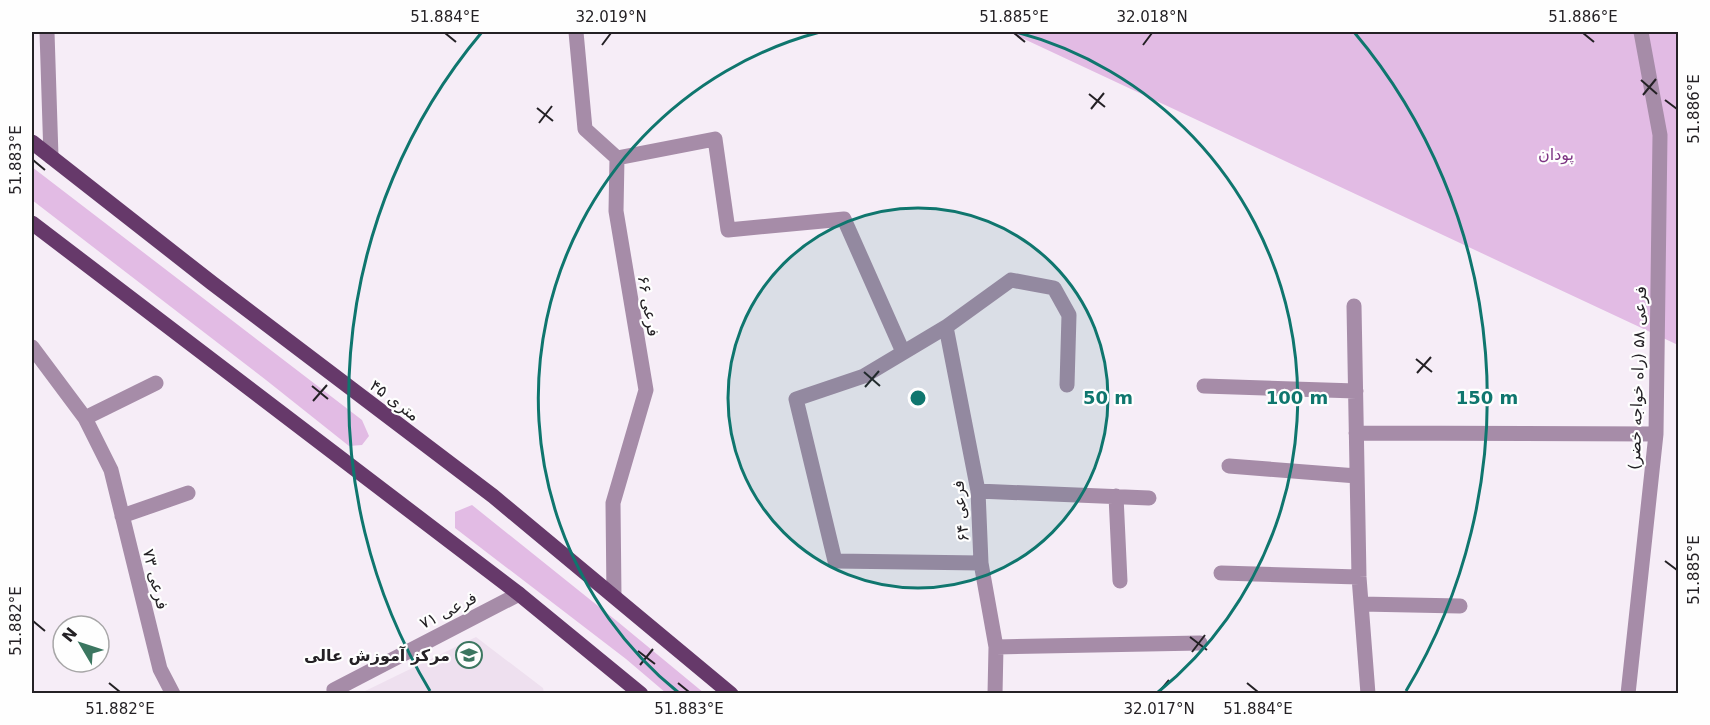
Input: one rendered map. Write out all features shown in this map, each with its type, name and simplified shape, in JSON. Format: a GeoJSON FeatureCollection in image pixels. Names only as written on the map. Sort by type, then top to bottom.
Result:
{"type":"FeatureCollection","features":[{"type":"Feature","properties":{"kind":"main road","name":"۴۵ متری"},"geometry":{"type":"LineString","coordinates":[[32,142],[241,305],[494,496],[730,693]]}},
{"type":"Feature","properties":{"kind":"main road"},"geometry":{"type":"LineString","coordinates":[[32,223],[519,594],[641,693]]}},
{"type":"Feature","properties":{"kind":"street"},"geometry":{"type":"LineString","coordinates":[[47,32],[51,157]]}},
{"type":"Feature","properties":{"kind":"street"},"geometry":{"type":"LineString","coordinates":[[576,32],[585,129],[617,158],[714,139],[728,230],[844,219],[903,352]]}},
{"type":"Feature","properties":{"kind":"street","name":"فرعی ۵۸ (راه خواجه خضر)"},"geometry":{"type":"LineString","coordinates":[[1628,693],[1656,434],[1660,135],[1641,32]]}},
{"type":"Feature","properties":{"kind":"street","name":"فرعی ۶۶"},"geometry":{"type":"LineString","coordinates":[[614,596],[613,503],[646,390],[616,212],[617,158]]}},
{"type":"Feature","properties":{"kind":"street"},"geometry":{"type":"LineString","coordinates":[[981,563],[835,561],[796,399],[864,376],[946,327],[1011,280],[1054,288],[1069,315],[1067,385]]}},
{"type":"Feature","properties":{"kind":"street"},"geometry":{"type":"LineString","coordinates":[[1354,306],[1359,577],[1368,693]]}},
{"type":"Feature","properties":{"kind":"street","name":"فرعی ۶۴"},"geometry":{"type":"LineString","coordinates":[[946,327],[978,491],[981,563],[996,647],[995,693]]}},
{"type":"Feature","properties":{"kind":"street","name":"فرعی ۷۳"},"geometry":{"type":"LineString","coordinates":[[32,347],[85,418],[111,470],[160,669],[173,693]]}},
{"type":"Feature","properties":{"kind":"street"},"geometry":{"type":"LineString","coordinates":[[85,418],[156,383]]}},
{"type":"Feature","properties":{"kind":"street"},"geometry":{"type":"LineString","coordinates":[[1204,386],[1356,392]]}},
{"type":"Feature","properties":{"kind":"street"},"geometry":{"type":"LineString","coordinates":[[1356,433],[1656,434]]}},
{"type":"Feature","properties":{"kind":"street"},"geometry":{"type":"LineString","coordinates":[[1229,466],[1357,477]]}},
{"type":"Feature","properties":{"kind":"street"},"geometry":{"type":"LineString","coordinates":[[978,491],[1149,498]]}},
{"type":"Feature","properties":{"kind":"street"},"geometry":{"type":"LineString","coordinates":[[122,516],[188,493]]}},
{"type":"Feature","properties":{"kind":"street"},"geometry":{"type":"LineString","coordinates":[[1116,496],[1120,581]]}},
{"type":"Feature","properties":{"kind":"street"},"geometry":{"type":"LineString","coordinates":[[1221,573],[1359,577]]}},
{"type":"Feature","properties":{"kind":"street","name":"فرعی ۷۱"},"geometry":{"type":"LineString","coordinates":[[335,693],[333,690],[519,594]]}},
{"type":"Feature","properties":{"kind":"street"},"geometry":{"type":"LineString","coordinates":[[1361,604],[1460,606]]}},
{"type":"Feature","properties":{"kind":"street"},"geometry":{"type":"LineString","coordinates":[[996,647],[1200,644]]}},
{"type":"Feature","properties":{"kind":"shaded area","name":"مرکز آموزش عالی"},"geometry":{"type":"Polygon","coordinates":[[[476,637],[543,688],[544,693],[361,693],[476,637]]]}},
{"type":"Feature","properties":{"kind":"green space","name":"پودان"},"geometry":{"type":"Polygon","coordinates":[[[1009,32],[1678,32],[1678,345],[1009,32]]]}},
{"type":"Feature","properties":{"kind":"green space"},"geometry":{"type":"Polygon","coordinates":[[[32,167],[362,420],[369,436],[362,445],[349,446],[32,200],[32,167]]]}},
{"type":"Feature","properties":{"kind":"green space"},"geometry":{"type":"Polygon","coordinates":[[[472,505],[704,693],[666,693],[626,659],[455,528],[455,512],[472,505]]]}},
{"type":"Feature","properties":{"kind":"place","name":"مرکز آموزش عالی"},"geometry":{"type":"Point","coordinates":[469,655]}}]}
